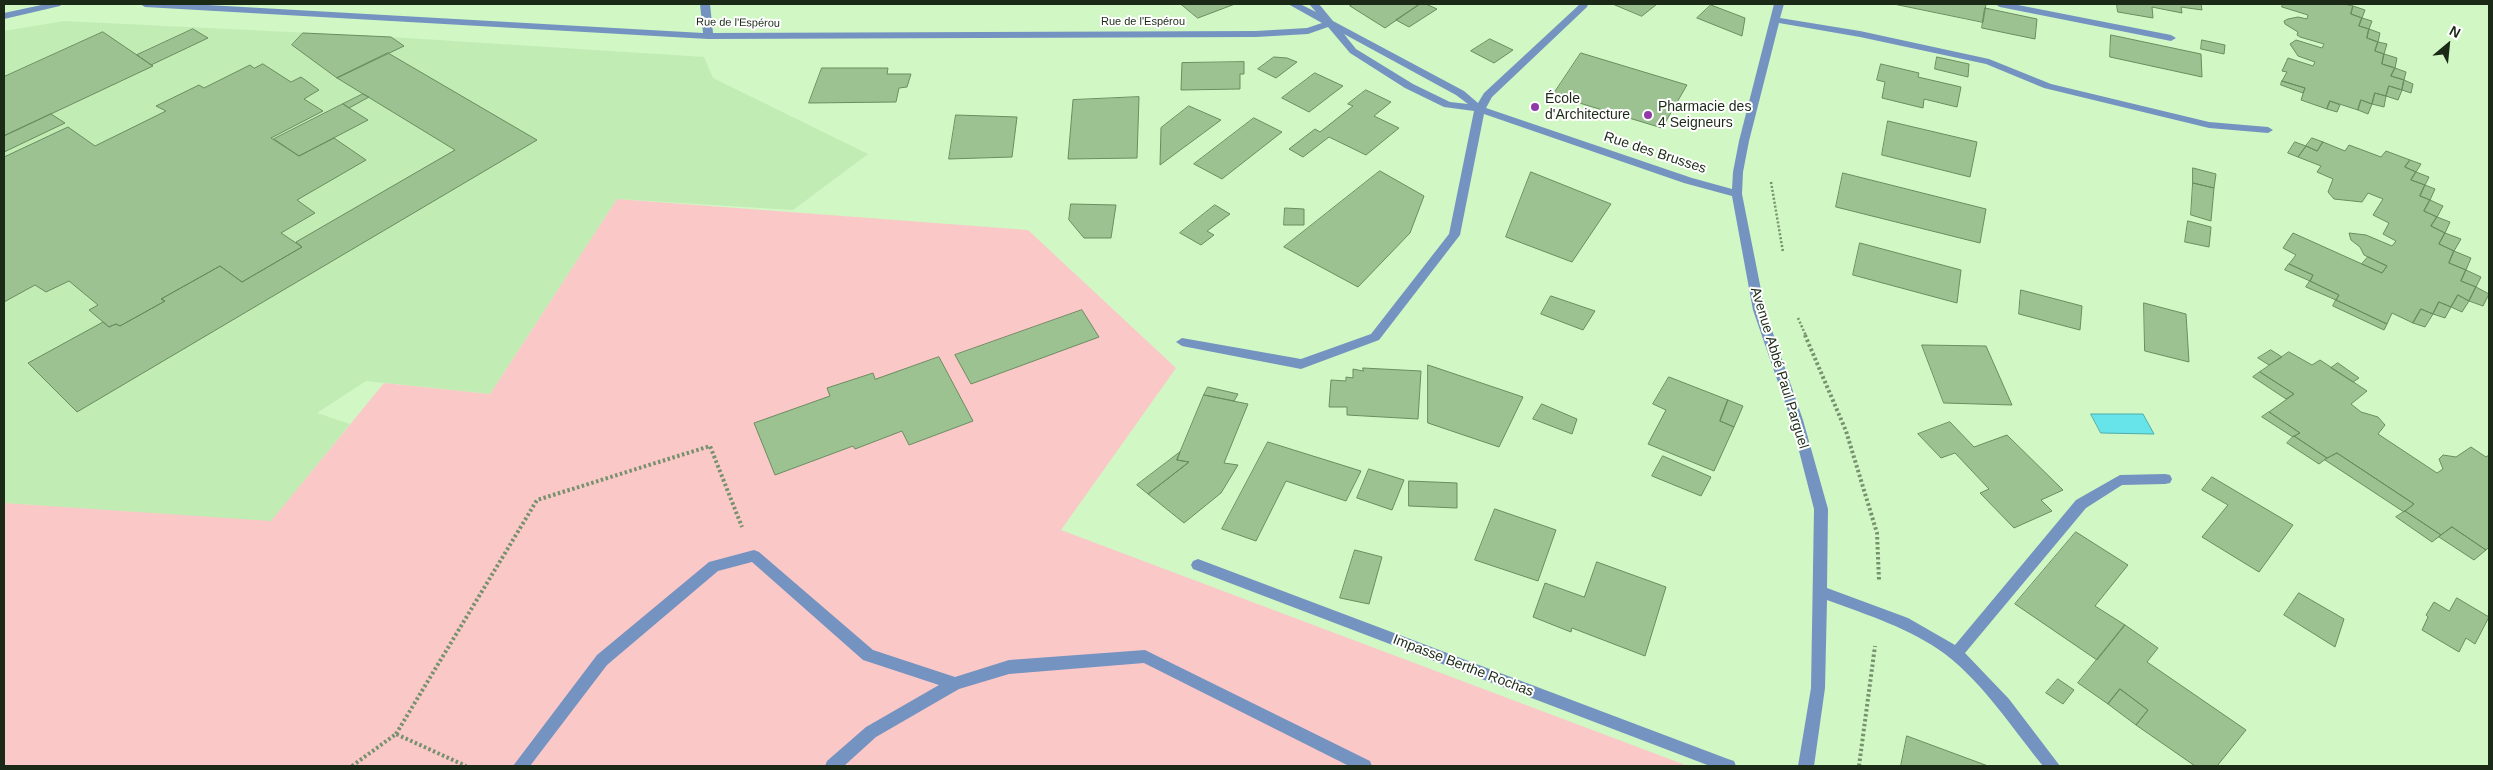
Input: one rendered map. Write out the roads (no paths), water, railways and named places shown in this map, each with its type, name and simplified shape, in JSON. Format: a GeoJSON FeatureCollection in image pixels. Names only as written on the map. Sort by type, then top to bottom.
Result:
{"type":"FeatureCollection","features":[{"type":"Feature","properties":{"kind":"street"},"geometry":{"type":"LineString","coordinates":[[4,16],[57,4]]}},
{"type":"Feature","properties":{"kind":"street","name":"Rue de l'Espérou"},"geometry":{"type":"LineString","coordinates":[[145,4],[708,36],[1238,34],[1308,31],[1330,23]]}},
{"type":"Feature","properties":{"kind":"street"},"geometry":{"type":"LineString","coordinates":[[705,4],[708,36]]}},
{"type":"Feature","properties":{"kind":"street","name":"Rue des Brusses"},"geometry":{"type":"LineString","coordinates":[[1293,4],[1370,43],[1415,70],[1460,93],[1480,109]]}},
{"type":"Feature","properties":{"kind":"street","name":"Rue des Brusses"},"geometry":{"type":"LineString","coordinates":[[1314,4],[1353,51],[1409,86],[1448,105],[1480,109],[1688,181],[1737,194]]}},
{"type":"Feature","properties":{"kind":"street","name":"Avenue Abbé Paul Parguel"},"geometry":{"type":"LineString","coordinates":[[1779,4],[1744,141],[1738,172],[1737,194],[1743,234],[1759,310],[1798,420],[1821,509],[1818,688],[1806,766]]}},
{"type":"Feature","properties":{"kind":"street"},"geometry":{"type":"LineString","coordinates":[[2000,4],[2170,38]]}},
{"type":"Feature","properties":{"kind":"street"},"geometry":{"type":"LineString","coordinates":[[1182,342],[1301,364],[1375,337],[1454,234],[1480,109],[1488,94],[1584,5]]}},
{"type":"Feature","properties":{"kind":"street"},"geometry":{"type":"LineString","coordinates":[[1775,20],[1860,34],[1989,62],[2048,86],[2209,125],[2268,130]]}},
{"type":"Feature","properties":{"kind":"street"},"geometry":{"type":"LineString","coordinates":[[1956,654],[2081,504],[2120,480],[2165,479]]}},
{"type":"Feature","properties":{"kind":"street"},"geometry":{"type":"LineString","coordinates":[[521,766],[602,660],[714,566],[754,556],[868,655],[954,684]]}},
{"type":"Feature","properties":{"kind":"street","name":"Impasse Berthe Rochas"},"geometry":{"type":"LineString","coordinates":[[1198,565],[1728,766]]}},
{"type":"Feature","properties":{"kind":"street"},"geometry":{"type":"LineString","coordinates":[[1820,592],[1914,628],[1956,654],[1980,678],[2052,766]]}},
{"type":"Feature","properties":{"kind":"street"},"geometry":{"type":"LineString","coordinates":[[833,766],[871,732],[954,684],[1009,667],[1145,656],[1364,766]]}},
{"type":"Feature","properties":{"kind":"water"},"geometry":{"type":"Polygon","coordinates":[[[2091,414],[2143,414],[2154,434],[2101,433],[2091,414]]]}},
{"type":"Feature","properties":{"kind":"place","name":"École d'Architecture"},"geometry":{"type":"Point","coordinates":[1535,107]}},
{"type":"Feature","properties":{"kind":"place","name":"Pharmacie des 4 Seigneurs"},"geometry":{"type":"Point","coordinates":[1648,115]}}]}
